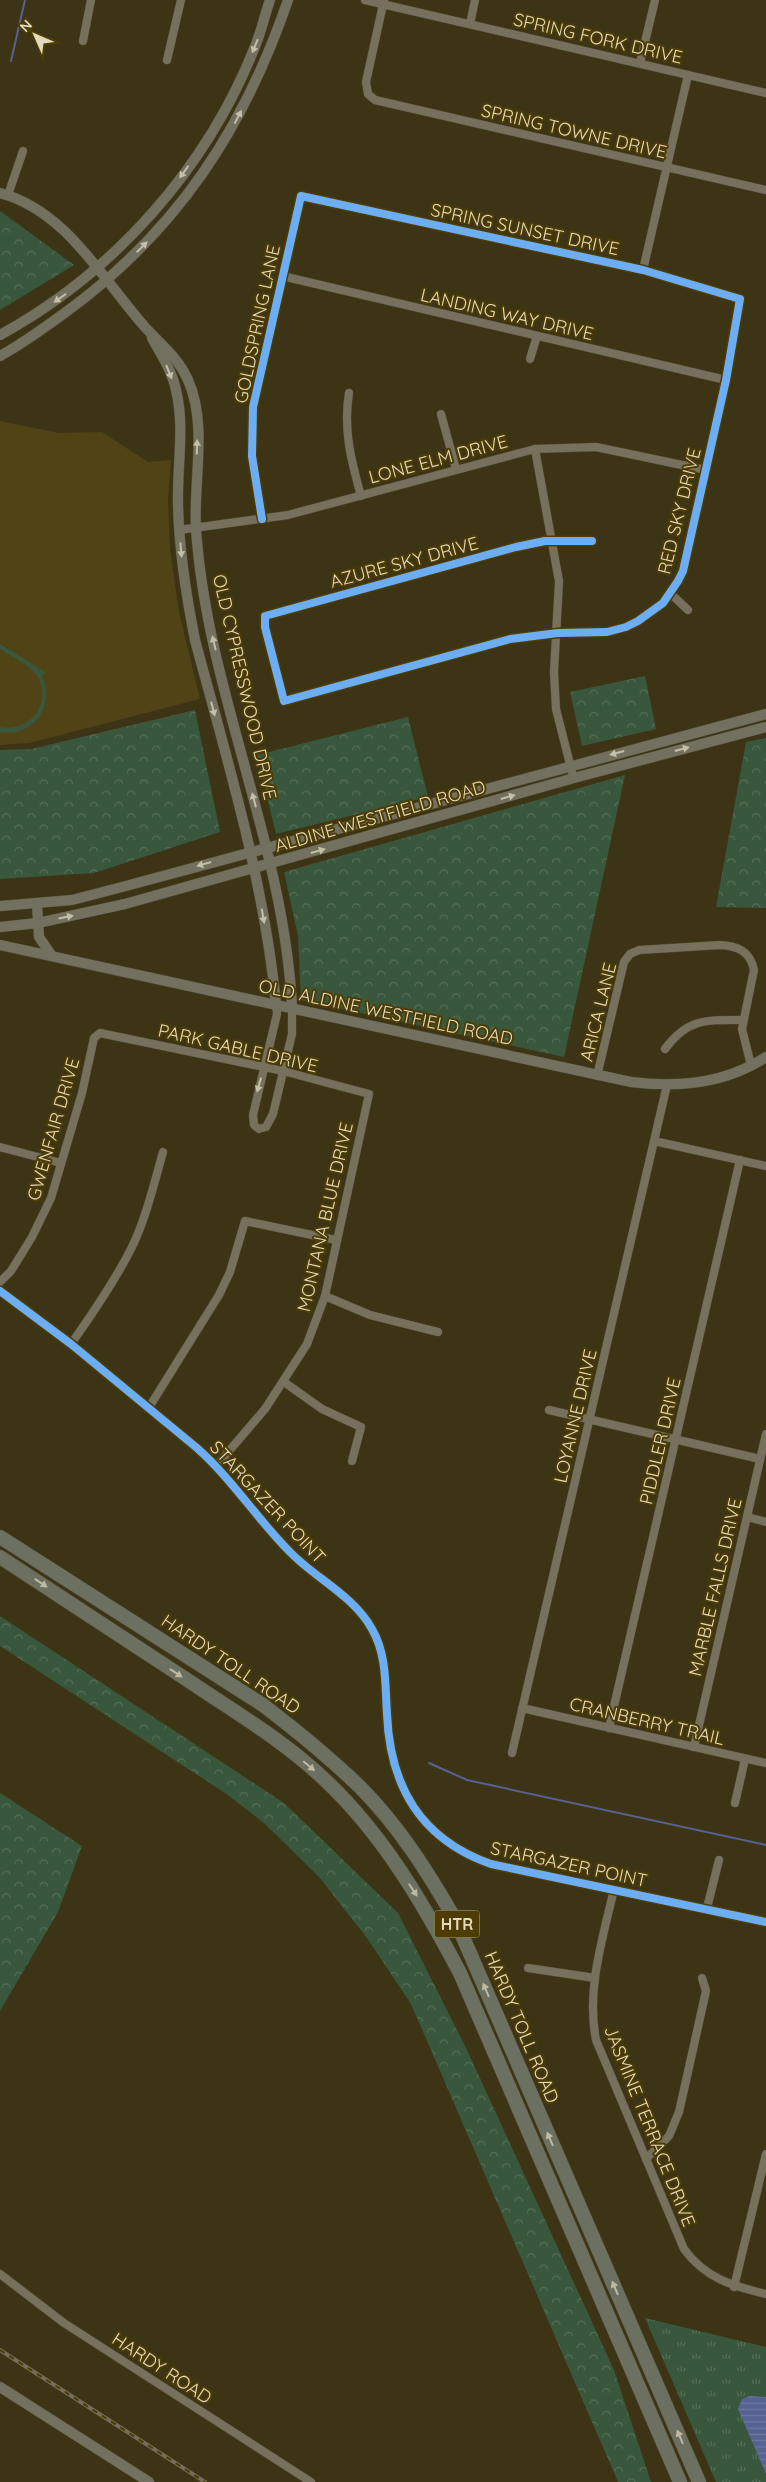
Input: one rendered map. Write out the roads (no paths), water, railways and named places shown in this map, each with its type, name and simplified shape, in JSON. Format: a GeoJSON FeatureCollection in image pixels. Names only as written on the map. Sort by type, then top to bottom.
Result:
{"type":"FeatureCollection","features":[{"type":"Feature","properties":{"kind":"highway","name":"HARDY TOLL ROAD"},"geometry":{"type":"LineString","coordinates":[[0,1537],[263,1705],[295,1729],[360,1788],[397,1831],[432,1880],[456,1921],[699,2482]]}},
{"type":"Feature","properties":{"kind":"highway","name":"HARDY TOLL ROAD"},"geometry":{"type":"LineString","coordinates":[[0,1557],[275,1738],[330,1786],[362,1819],[393,1861],[428,1913],[460,1973],[680,2482]]}},
{"type":"Feature","properties":{"kind":"main road"},"geometry":{"type":"LineString","coordinates":[[0,335],[56,301],[98,268],[147,220],[207,138],[236,86],[256,43],[270,0]]}},
{"type":"Feature","properties":{"kind":"main road"},"geometry":{"type":"LineString","coordinates":[[0,356],[28,341],[107,281],[170,218],[222,147],[262,70],[288,0]]}},
{"type":"Feature","properties":{"kind":"main road"},"geometry":{"type":"LineString","coordinates":[[207,138],[222,147]]}},
{"type":"Feature","properties":{"kind":"main road","name":"OLD CYPRESSWOOD DRIVE"},"geometry":{"type":"LineString","coordinates":[[4,194],[44,214],[98,268],[147,328],[181,364],[189,382],[195,402],[198,423],[196,528],[204,592],[223,681],[271,864],[286,934],[292,1007]]}},
{"type":"Feature","properties":{"kind":"main road","name":"OLD CYPRESSWOOD DRIVE"},"geometry":{"type":"LineString","coordinates":[[147,328],[176,388],[180,412],[179,530],[188,606],[251,851],[276,1004]]}},
{"type":"Feature","properties":{"kind":"main road"},"geometry":{"type":"LineString","coordinates":[[179,480],[196,478]]}},
{"type":"Feature","properties":{"kind":"main road"},"geometry":{"type":"LineString","coordinates":[[207,685],[223,681]]}},
{"type":"Feature","properties":{"kind":"main road"},"geometry":{"type":"LineString","coordinates":[[764,714],[766,727]]}},
{"type":"Feature","properties":{"kind":"main road","name":"ALDINE WESTFIELD ROAD"},"geometry":{"type":"LineString","coordinates":[[0,906],[72,900],[122,888],[251,851],[764,714]]}},
{"type":"Feature","properties":{"kind":"main road","name":"ALDINE WESTFIELD ROAD"},"geometry":{"type":"LineString","coordinates":[[0,927],[38,922],[125,904],[574,778],[766,727]]}},
{"type":"Feature","properties":{"kind":"main road"},"geometry":{"type":"LineString","coordinates":[[657,743],[660,755]]}},
{"type":"Feature","properties":{"kind":"main road"},"geometry":{"type":"LineString","coordinates":[[479,791],[482,804]]}},
{"type":"Feature","properties":{"kind":"main road"},"geometry":{"type":"LineString","coordinates":[[386,816],[389,830]]}},
{"type":"Feature","properties":{"kind":"main road"},"geometry":{"type":"LineString","coordinates":[[122,888],[125,904]]}},
{"type":"Feature","properties":{"kind":"main road"},"geometry":{"type":"LineString","coordinates":[[37,904],[39,937],[52,956]]}},
{"type":"Feature","properties":{"kind":"main road","name":"OLD ALDINE WESTFIELD ROAD"},"geometry":{"type":"LineString","coordinates":[[0,945],[292,1007],[597,1076],[667,1085],[714,1079],[751,1065],[766,1057]]}},
{"type":"Feature","properties":{"kind":"main road"},"geometry":{"type":"LineString","coordinates":[[0,2387],[149,2482]]}},
{"type":"Feature","properties":{"kind":"street"},"geometry":{"type":"LineString","coordinates":[[83,41],[91,0]]}},
{"type":"Feature","properties":{"kind":"street"},"geometry":{"type":"LineString","coordinates":[[167,60],[181,0]]}},
{"type":"Feature","properties":{"kind":"street","name":"SPRING FORK DRIVE"},"geometry":{"type":"LineString","coordinates":[[365,0],[384,2],[766,93]]}},
{"type":"Feature","properties":{"kind":"street"},"geometry":{"type":"LineString","coordinates":[[470,24],[475,0]]}},
{"type":"Feature","properties":{"kind":"street"},"geometry":{"type":"LineString","coordinates":[[640,63],[655,0]]}},
{"type":"Feature","properties":{"kind":"street","name":"SPRING TOWNE DRIVE"},"geometry":{"type":"LineString","coordinates":[[384,2],[366,82],[368,94],[375,100],[766,190]]}},
{"type":"Feature","properties":{"kind":"street"},"geometry":{"type":"LineString","coordinates":[[643,270],[688,75]]}},
{"type":"Feature","properties":{"kind":"street"},"geometry":{"type":"LineString","coordinates":[[4,194],[23,151]]}},
{"type":"Feature","properties":{"kind":"street","name":"SPRING SUNSET DRIVE"},"geometry":{"type":"LineString","coordinates":[[301,196],[643,270],[740,300]]}},
{"type":"Feature","properties":{"kind":"street","name":"GOLDSPRING LANE"},"geometry":{"type":"LineString","coordinates":[[262,519],[252,456],[251,427],[256,387],[301,196]]}},
{"type":"Feature","properties":{"kind":"street","name":"LANDING WAY DRIVE"},"geometry":{"type":"LineString","coordinates":[[282,276],[726,380]]}},
{"type":"Feature","properties":{"kind":"street","name":"RED SKY DRIVE"},"geometry":{"type":"LineString","coordinates":[[284,701],[510,639],[558,632],[607,632],[626,627],[654,611],[670,594],[682,571],[726,380],[740,300]]}},
{"type":"Feature","properties":{"kind":"street"},"geometry":{"type":"LineString","coordinates":[[530,358],[537,336]]}},
{"type":"Feature","properties":{"kind":"street"},"geometry":{"type":"LineString","coordinates":[[349,393],[346,421],[347,438],[360,496]]}},
{"type":"Feature","properties":{"kind":"street"},"geometry":{"type":"LineString","coordinates":[[441,414],[456,469]]}},
{"type":"Feature","properties":{"kind":"street","name":"LONE ELM DRIVE"},"geometry":{"type":"LineString","coordinates":[[179,530],[288,515],[536,449],[596,447],[706,470]]}},
{"type":"Feature","properties":{"kind":"street"},"geometry":{"type":"LineString","coordinates":[[536,449],[559,581],[554,690],[556,709],[574,778]]}},
{"type":"Feature","properties":{"kind":"street","name":"AZURE SKY DRIVE"},"geometry":{"type":"LineString","coordinates":[[284,701],[265,627],[265,616],[516,547],[551,541],[592,541]]}},
{"type":"Feature","properties":{"kind":"street"},"geometry":{"type":"LineString","coordinates":[[670,594],[688,610]]}},
{"type":"Feature","properties":{"kind":"street","name":"ARICA LANE"},"geometry":{"type":"LineString","coordinates":[[597,1076],[624,962],[630,954],[638,950],[720,945],[741,948],[752,961],[754,970],[742,1020],[744,1038],[751,1065]]}},
{"type":"Feature","properties":{"kind":"street"},"geometry":{"type":"LineString","coordinates":[[276,1004],[277,1014],[253,1116],[254,1125],[259,1129],[266,1127],[270,1122],[292,1034],[292,1007]]}},
{"type":"Feature","properties":{"kind":"street"},"geometry":{"type":"LineString","coordinates":[[665,1049],[684,1028],[700,1021],[742,1020]]}},
{"type":"Feature","properties":{"kind":"street","name":"PARK GABLE DRIVE"},"geometry":{"type":"LineString","coordinates":[[100,1033],[283,1071],[369,1094]]}},
{"type":"Feature","properties":{"kind":"street","name":"GWENFAIR DRIVE"},"geometry":{"type":"LineString","coordinates":[[0,1282],[10,1271],[36,1232],[52,1194],[82,1093],[94,1038],[100,1033]]}},
{"type":"Feature","properties":{"kind":"street","name":"LOYANNE DRIVE"},"geometry":{"type":"LineString","coordinates":[[512,1753],[667,1085]]}},
{"type":"Feature","properties":{"kind":"street","name":"MONTANA BLUE DRIVE"},"geometry":{"type":"LineString","coordinates":[[216,1465],[266,1409],[307,1344],[326,1296],[336,1240],[369,1094]]}},
{"type":"Feature","properties":{"kind":"street"},"geometry":{"type":"LineString","coordinates":[[654,1141],[766,1166]]}},
{"type":"Feature","properties":{"kind":"street"},"geometry":{"type":"LineString","coordinates":[[0,1147],[61,1163]]}},
{"type":"Feature","properties":{"kind":"street"},"geometry":{"type":"LineString","coordinates":[[71,1344],[99,1304],[132,1247],[163,1152]]}},
{"type":"Feature","properties":{"kind":"street","name":"PIDDLER DRIVE"},"geometry":{"type":"LineString","coordinates":[[609,1728],[740,1160]]}},
{"type":"Feature","properties":{"kind":"street"},"geometry":{"type":"LineString","coordinates":[[148,1408],[219,1295],[230,1272],[245,1221],[336,1240]]}},
{"type":"Feature","properties":{"kind":"street","name":"STARGAZER POINT"},"geometry":{"type":"LineString","coordinates":[[0,1291],[71,1344],[216,1465],[288,1550],[349,1600],[372,1629],[382,1652],[385,1669],[388,1734],[395,1769],[410,1801],[435,1833],[461,1852],[491,1864],[708,1908],[766,1922]]}},
{"type":"Feature","properties":{"kind":"street"},"geometry":{"type":"LineString","coordinates":[[326,1296],[370,1315],[438,1332]]}},
{"type":"Feature","properties":{"kind":"street"},"geometry":{"type":"LineString","coordinates":[[284,1382],[322,1409],[361,1427],[352,1461]]}},
{"type":"Feature","properties":{"kind":"street"},"geometry":{"type":"LineString","coordinates":[[549,1410],[760,1460]]}},
{"type":"Feature","properties":{"kind":"street","name":"MARBLE FALLS DRIVE"},"geometry":{"type":"LineString","coordinates":[[694,1747],[766,1434]]}},
{"type":"Feature","properties":{"kind":"street"},"geometry":{"type":"LineString","coordinates":[[747,1517],[766,1522]]}},
{"type":"Feature","properties":{"kind":"street","name":"CRANBERRY TRAIL"},"geometry":{"type":"LineString","coordinates":[[522,1708],[766,1763]]}},
{"type":"Feature","properties":{"kind":"street"},"geometry":{"type":"LineString","coordinates":[[735,1803],[745,1759]]}},
{"type":"Feature","properties":{"kind":"street"},"geometry":{"type":"LineString","coordinates":[[708,1908],[719,1860]]}},
{"type":"Feature","properties":{"kind":"street","name":"JASMINE TERRACE DRIVE"},"geometry":{"type":"LineString","coordinates":[[614,1889],[595,1978],[591,2008],[596,2040],[684,2249],[704,2272],[734,2287],[766,2294]]}},
{"type":"Feature","properties":{"kind":"street"},"geometry":{"type":"LineString","coordinates":[[528,1968],[595,1978]]}},
{"type":"Feature","properties":{"kind":"street"},"geometry":{"type":"LineString","coordinates":[[646,2160],[669,2136],[680,2112],[706,1991],[702,1978]]}},
{"type":"Feature","properties":{"kind":"street"},"geometry":{"type":"LineString","coordinates":[[734,2287],[766,2154]]}},
{"type":"Feature","properties":{"kind":"street","name":"HARDY ROAD"},"geometry":{"type":"LineString","coordinates":[[0,2274],[64,2324],[311,2482]]}},
{"type":"Feature","properties":{"kind":"water"},"geometry":{"type":"Polygon","coordinates":[[[750,2396],[766,2397],[766,2474],[738,2409],[742,2399],[750,2396]]]}},
{"type":"Feature","properties":{"kind":"waterway"},"geometry":{"type":"LineString","coordinates":[[11,61],[25,0]]}},
{"type":"Feature","properties":{"kind":"waterway"},"geometry":{"type":"LineString","coordinates":[[429,1763],[467,1780],[766,1845]]}},
{"type":"Feature","properties":{"kind":"railway"},"geometry":{"type":"LineString","coordinates":[[0,2350],[205,2482]]}}]}
